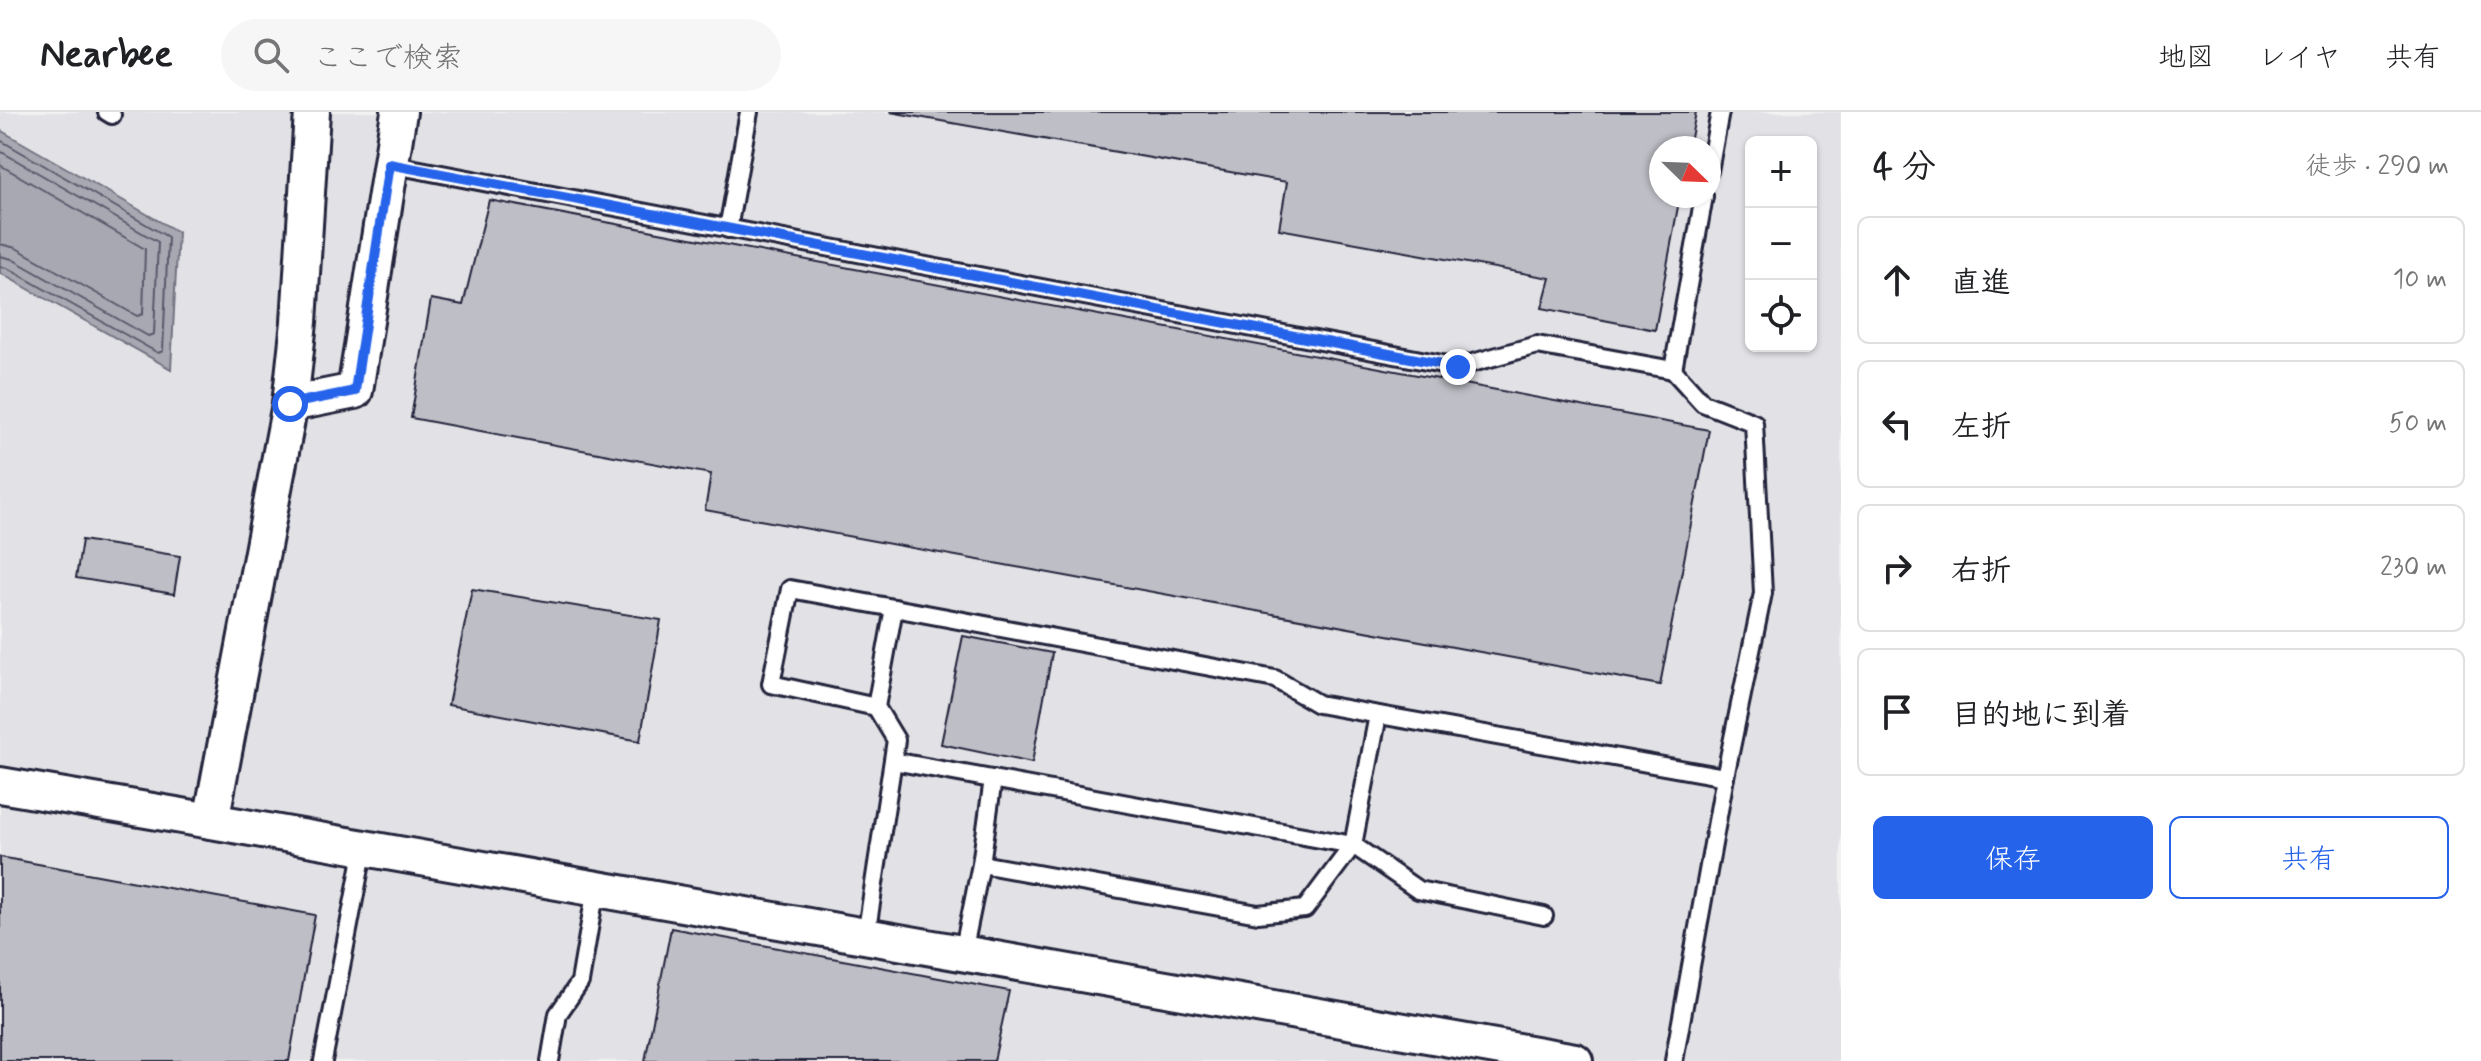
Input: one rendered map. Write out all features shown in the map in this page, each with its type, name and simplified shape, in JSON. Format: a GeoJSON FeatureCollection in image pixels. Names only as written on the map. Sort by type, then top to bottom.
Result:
{"type":"FeatureCollection","features":[{"type":"Feature","properties":{"kind":"street"},"geometry":{"type":"LineString","coordinates":[[211,821],[290,404],[299,322],[312,112]]}},
{"type":"Feature","properties":{"kind":"street"},"geometry":{"type":"LineString","coordinates":[[290,404],[355,391],[399,112]]}},
{"type":"Feature","properties":{"kind":"street"},"geometry":{"type":"LineString","coordinates":[[0,785],[1575,1061]]}},
{"type":"Feature","properties":{"kind":"lane"},"geometry":{"type":"LineString","coordinates":[[728,229],[749,112]]}},
{"type":"Feature","properties":{"kind":"lane"},"geometry":{"type":"LineString","coordinates":[[1716,136],[1720,112]]}},
{"type":"Feature","properties":{"kind":"lane"},"geometry":{"type":"LineString","coordinates":[[389,164],[1458,367],[1537,345],[1673,370],[1703,403],[1754,423],[1763,593],[1725,777],[1674,1061]]}},
{"type":"Feature","properties":{"kind":"lane"},"geometry":{"type":"LineString","coordinates":[[1673,370],[1702,208]]}},
{"type":"Feature","properties":{"kind":"lane"},"geometry":{"type":"LineString","coordinates":[[876,707],[771,684],[790,589],[1275,679],[1318,704],[1725,777]]}},
{"type":"Feature","properties":{"kind":"lane"},"geometry":{"type":"LineString","coordinates":[[866,936],[896,740],[876,707],[894,608]]}},
{"type":"Feature","properties":{"kind":"lane"},"geometry":{"type":"LineString","coordinates":[[981,864],[1258,914],[1305,909],[1353,845],[1378,715]]}},
{"type":"Feature","properties":{"kind":"lane"},"geometry":{"type":"LineString","coordinates":[[893,761],[1353,845],[1418,890],[1544,916]]}},
{"type":"Feature","properties":{"kind":"lane"},"geometry":{"type":"LineString","coordinates":[[963,953],[981,864],[993,779]]}},
{"type":"Feature","properties":{"kind":"lane"},"geometry":{"type":"LineString","coordinates":[[323,1061],[364,847]]}},
{"type":"Feature","properties":{"kind":"lane"},"geometry":{"type":"LineString","coordinates":[[550,1061],[558,1014],[580,982],[596,888]]}},
{"type":"Feature","properties":{"kind":"shaded area"},"geometry":{"type":"Polygon","coordinates":[[[0,112],[1841,112],[1841,1061],[0,1061],[0,112]]]}},
{"type":"Feature","properties":{"kind":"water"},"geometry":{"type":"Polygon","coordinates":[[[0,130],[178,232],[171,369],[0,273],[0,130]]]}},
{"type":"Feature","properties":{"kind":"building"},"geometry":{"type":"Polygon","coordinates":[[[890,112],[1696,112],[1691,136],[1649,136],[1649,208],[1678,208],[1655,330],[1542,308],[1550,278],[1279,229],[1287,182],[890,112]]]}},
{"type":"Feature","properties":{"kind":"building"},"geometry":{"type":"Polygon","coordinates":[[[489,200],[1709,430],[1660,685],[705,510],[711,474],[411,418],[431,299],[463,305],[489,200]]]}},
{"type":"Feature","properties":{"kind":"building"},"geometry":{"type":"Polygon","coordinates":[[[82,540],[180,556],[174,594],[76,578],[82,540]]]}},
{"type":"Feature","properties":{"kind":"building"},"geometry":{"type":"Polygon","coordinates":[[[472,589],[661,620],[640,741],[448,705],[472,589]]]}},
{"type":"Feature","properties":{"kind":"building"},"geometry":{"type":"Polygon","coordinates":[[[963,636],[1052,653],[1032,763],[941,744],[963,636]]]}},
{"type":"Feature","properties":{"kind":"building"},"geometry":{"type":"Polygon","coordinates":[[[0,857],[315,915],[289,1061],[0,1061],[0,857]]]}},
{"type":"Feature","properties":{"kind":"building"},"geometry":{"type":"Polygon","coordinates":[[[671,928],[1009,991],[994,1061],[645,1061],[671,928]]]}},
{"type":"Feature","properties":{"kind":"route"},"geometry":{"type":"LineString","coordinates":[[290,404],[355,391],[389,164],[1458,367]]}}]}
